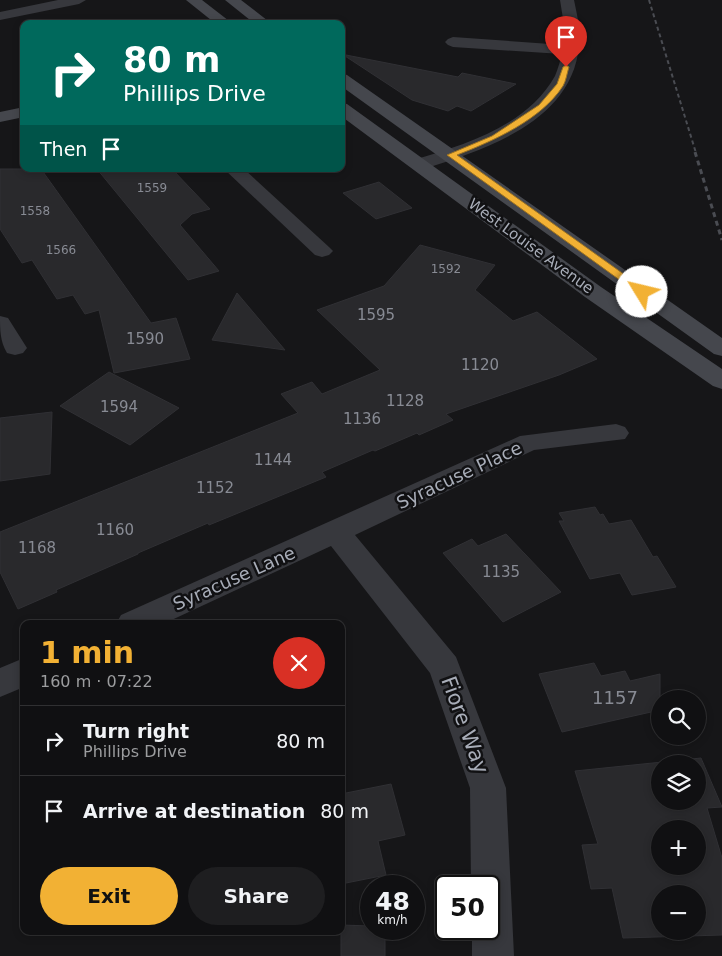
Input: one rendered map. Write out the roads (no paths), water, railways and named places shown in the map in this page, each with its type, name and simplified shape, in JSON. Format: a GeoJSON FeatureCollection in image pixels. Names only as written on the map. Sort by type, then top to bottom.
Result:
{"type":"FeatureCollection","features":[{"type":"Feature","properties":{"kind":"main road"},"geometry":{"type":"LineString","coordinates":[[193,0],[220,20]]}},
{"type":"Feature","properties":{"kind":"main road"},"geometry":{"type":"LineString","coordinates":[[232,0],[260,20]]}},
{"type":"Feature","properties":{"kind":"main road","name":"West Louise Avenue"},"geometry":{"type":"LineString","coordinates":[[345,81],[722,349]]}},
{"type":"Feature","properties":{"kind":"main road","name":"West Louise Avenue"},"geometry":{"type":"LineString","coordinates":[[345,111],[593,292],[722,381]]}},
{"type":"Feature","properties":{"kind":"main road"},"geometry":{"type":"LineString","coordinates":[[0,117],[20,113]]}},
{"type":"Feature","properties":{"kind":"street"},"geometry":{"type":"LineString","coordinates":[[0,16],[55,2],[79,0]]}},
{"type":"Feature","properties":{"kind":"street"},"geometry":{"type":"LineString","coordinates":[[420,164],[451,155],[495,138],[541,106],[560,85],[571,50],[571,20],[567,0]]}},
{"type":"Feature","properties":{"kind":"street"},"geometry":{"type":"LineString","coordinates":[[453,42],[571,50]]}},
{"type":"Feature","properties":{"kind":"street"},"geometry":{"type":"LineString","coordinates":[[236,172],[322,251]]}},
{"type":"Feature","properties":{"kind":"street"},"geometry":{"type":"LineString","coordinates":[[0,323],[15,348]]}},
{"type":"Feature","properties":{"kind":"street","name":"Syracuse Place"},"geometry":{"type":"LineString","coordinates":[[336,532],[529,442],[616,433]]}},
{"type":"Feature","properties":{"kind":"street","name":"Syracuse Lane"},"geometry":{"type":"LineString","coordinates":[[141,620],[336,532]]}},
{"type":"Feature","properties":{"kind":"street","name":"Fiore Way"},"geometry":{"type":"LineString","coordinates":[[336,532],[444,667],[488,788],[493,956]]}},
{"type":"Feature","properties":{"kind":"street"},"geometry":{"type":"LineString","coordinates":[[0,683],[20,674]]}},
{"type":"Feature","properties":{"kind":"railway"},"geometry":{"type":"LineString","coordinates":[[649,0],[696,153]]}},
{"type":"Feature","properties":{"kind":"railway"},"geometry":{"type":"LineString","coordinates":[[695,152],[722,240]]}}]}
